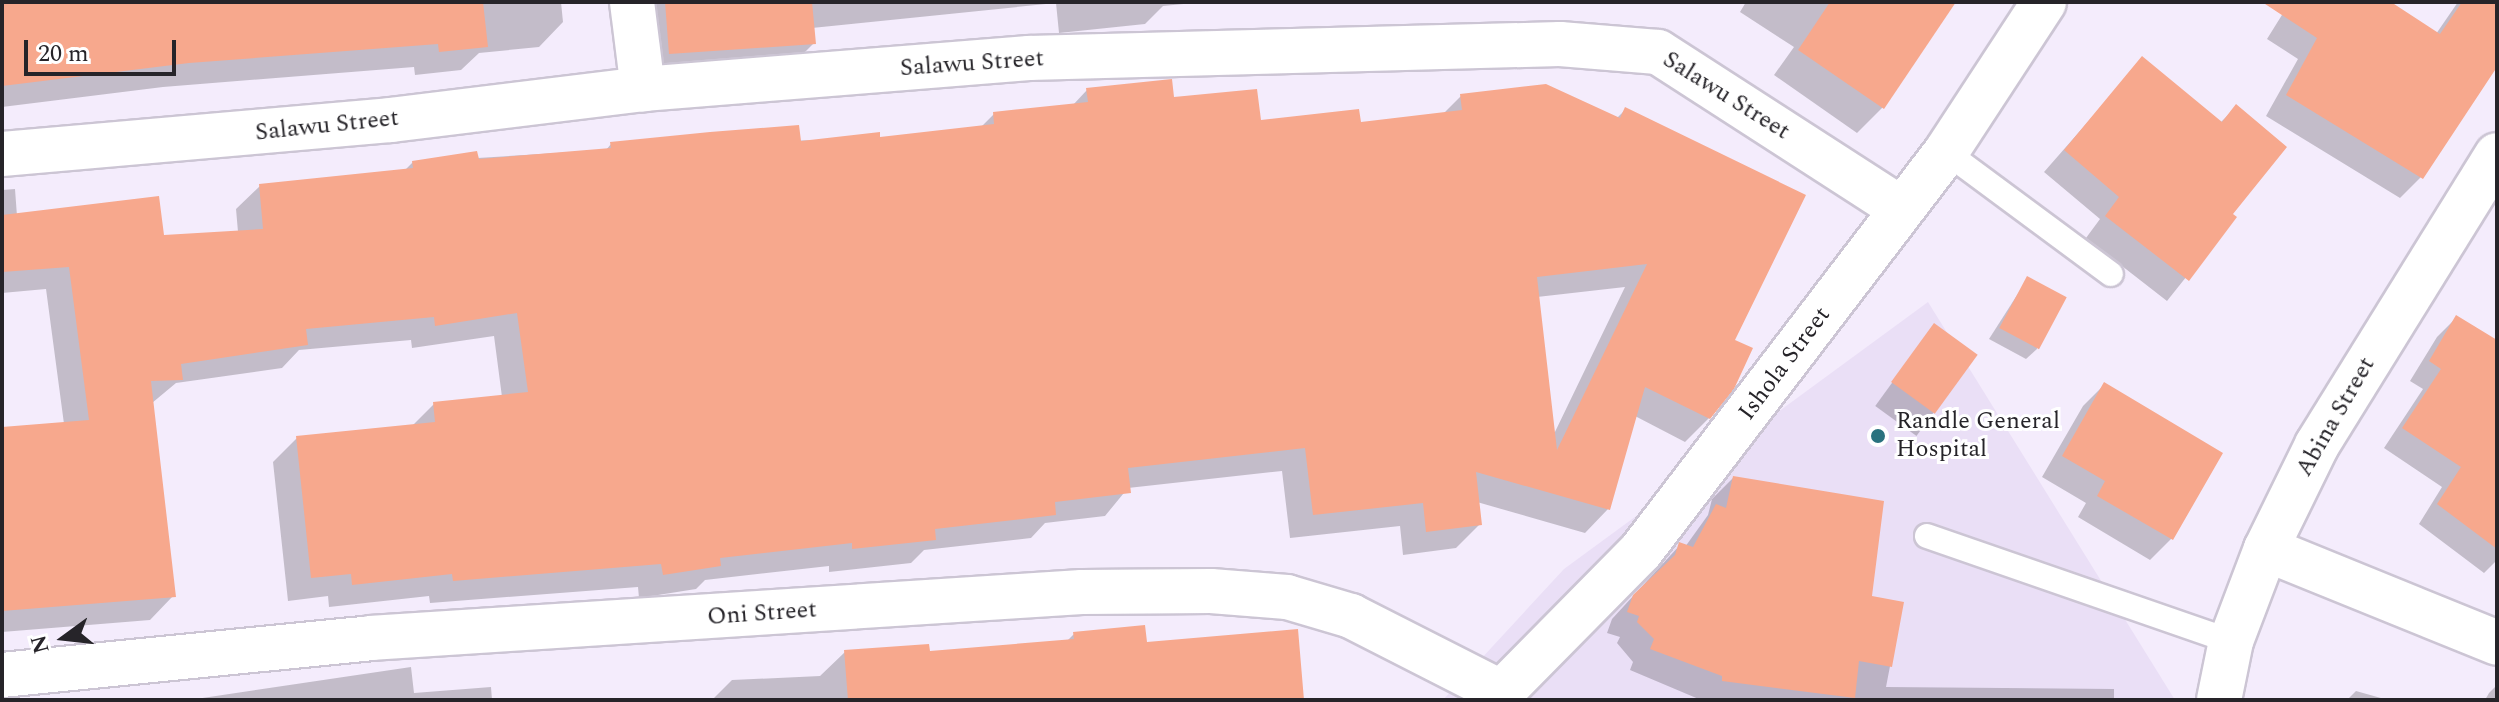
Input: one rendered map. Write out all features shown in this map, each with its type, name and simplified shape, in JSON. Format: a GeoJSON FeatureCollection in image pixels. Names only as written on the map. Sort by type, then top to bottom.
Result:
{"type":"FeatureCollection","features":[{"type":"Feature","properties":{"kind":"street"},"geometry":{"type":"LineString","coordinates":[[632,2],[643,89]]}},
{"type":"Feature","properties":{"kind":"street","name":"Ishola Street"},"geometry":{"type":"LineString","coordinates":[[1498,696],[1641,551],[1900,208],[1946,152],[2044,2]]}},
{"type":"Feature","properties":{"kind":"street","name":"Salawu Street"},"geometry":{"type":"LineString","coordinates":[[2,154],[375,121],[643,89],[1029,58],[1611,46],[1658,52],[1900,208]]}},
{"type":"Feature","properties":{"kind":"street","name":"Abina Street"},"geometry":{"type":"LineString","coordinates":[[2219,700],[2231,641],[2266,549],[2317,445],[2497,155]]}},
{"type":"Feature","properties":{"kind":"street"},"geometry":{"type":"LineString","coordinates":[[2266,549],[2497,643]]}},
{"type":"Feature","properties":{"kind":"street","name":"Oni Street"},"geometry":{"type":"LineString","coordinates":[[2,675],[370,638],[1082,592],[1211,591],[1287,597],[1351,616],[1498,696]]}},
{"type":"Feature","properties":{"kind":"lane"},"geometry":{"type":"LineString","coordinates":[[1946,152],[2111,274]]}},
{"type":"Feature","properties":{"kind":"lane"},"geometry":{"type":"LineString","coordinates":[[1927,536],[2231,641]]}},
{"type":"Feature","properties":{"kind":"shaded area","name":"Randle General Hospital"},"geometry":{"type":"Polygon","coordinates":[[[1928,302],[2175,700],[1443,700],[1564,569],[1928,302]]]}},
{"type":"Feature","properties":{"kind":"building"},"geometry":{"type":"Polygon","coordinates":[[[2,2],[483,2],[488,47],[439,52],[438,44],[189,63],[2,86],[2,2]]]}},
{"type":"Feature","properties":{"kind":"building"},"geometry":{"type":"Polygon","coordinates":[[[665,2],[812,2],[816,44],[669,54],[665,2]]]}},
{"type":"Feature","properties":{"kind":"building"},"geometry":{"type":"Polygon","coordinates":[[[1830,2],[1956,2],[1884,109],[1798,50],[1830,2]]]}},
{"type":"Feature","properties":{"kind":"building"},"geometry":{"type":"Polygon","coordinates":[[[2262,2],[2391,2],[2440,34],[2462,2],[2497,2],[2497,67],[2423,179],[2286,95],[2317,38],[2262,2]]]}},
{"type":"Feature","properties":{"kind":"building"},"geometry":{"type":"Polygon","coordinates":[[[2142,56],[2222,122],[2236,104],[2287,147],[2233,214],[2237,217],[2189,281],[2105,216],[2119,197],[2064,150],[2142,56]]]}},
{"type":"Feature","properties":{"kind":"building"},"geometry":{"type":"Polygon","coordinates":[[[1172,79],[1174,97],[1257,89],[1261,120],[1359,109],[1361,122],[1462,110],[1460,94],[1546,84],[1620,118],[1625,107],[1806,195],[1735,340],[1753,348],[1734,389],[1710,419],[1645,387],[1610,510],[1476,472],[1482,525],[1426,532],[1423,503],[1313,515],[1305,448],[1128,468],[1131,493],[1055,502],[1056,515],[935,529],[936,540],[852,549],[852,543],[720,558],[721,566],[663,575],[661,564],[453,581],[452,574],[352,585],[351,574],[311,578],[296,436],[435,422],[433,402],[528,392],[517,313],[435,326],[434,317],[306,329],[308,345],[181,364],[183,380],[151,381],[176,597],[2,611],[2,427],[89,420],[69,267],[2,272],[2,215],[159,196],[164,235],[263,229],[259,184],[413,168],[412,161],[477,151],[479,159],[611,148],[610,142],[799,125],[801,141],[880,132],[880,137],[994,124],[993,112],[1088,102],[1086,88],[1172,79]],[[1647,264],[1537,277],[1557,450],[1647,264]]]}},
{"type":"Feature","properties":{"kind":"building"},"geometry":{"type":"Polygon","coordinates":[[[2027,276],[2067,297],[2039,349],[1999,328],[2027,276]]]}},
{"type":"Feature","properties":{"kind":"building"},"geometry":{"type":"Polygon","coordinates":[[[2456,315],[2497,340],[2497,549],[2437,504],[2461,467],[2402,428],[2441,369],[2429,361],[2456,315]]]}},
{"type":"Feature","properties":{"kind":"building"},"geometry":{"type":"Polygon","coordinates":[[[1934,323],[1978,355],[1935,414],[1891,382],[1934,323]]]}},
{"type":"Feature","properties":{"kind":"building"},"geometry":{"type":"Polygon","coordinates":[[[2104,382],[2223,453],[2173,540],[2097,496],[2105,481],[2062,456],[2104,382]]]}},
{"type":"Feature","properties":{"kind":"building"},"geometry":{"type":"Polygon","coordinates":[[[1733,476],[1884,501],[1872,596],[1904,602],[1892,667],[1859,661],[1855,698],[1722,681],[1722,676],[1650,649],[1654,639],[1637,622],[1639,616],[1627,612],[1633,595],[1675,555],[1679,542],[1693,547],[1716,504],[1726,508],[1733,476]]]}},
{"type":"Feature","properties":{"kind":"building"},"geometry":{"type":"Polygon","coordinates":[[[1145,625],[1147,642],[1298,629],[1304,700],[848,700],[844,650],[929,644],[930,651],[1074,639],[1073,632],[1145,625]]]}},
{"type":"Feature","properties":{"kind":"place","name":"Randle General Hospital"},"geometry":{"type":"Point","coordinates":[1878,436]}}]}
